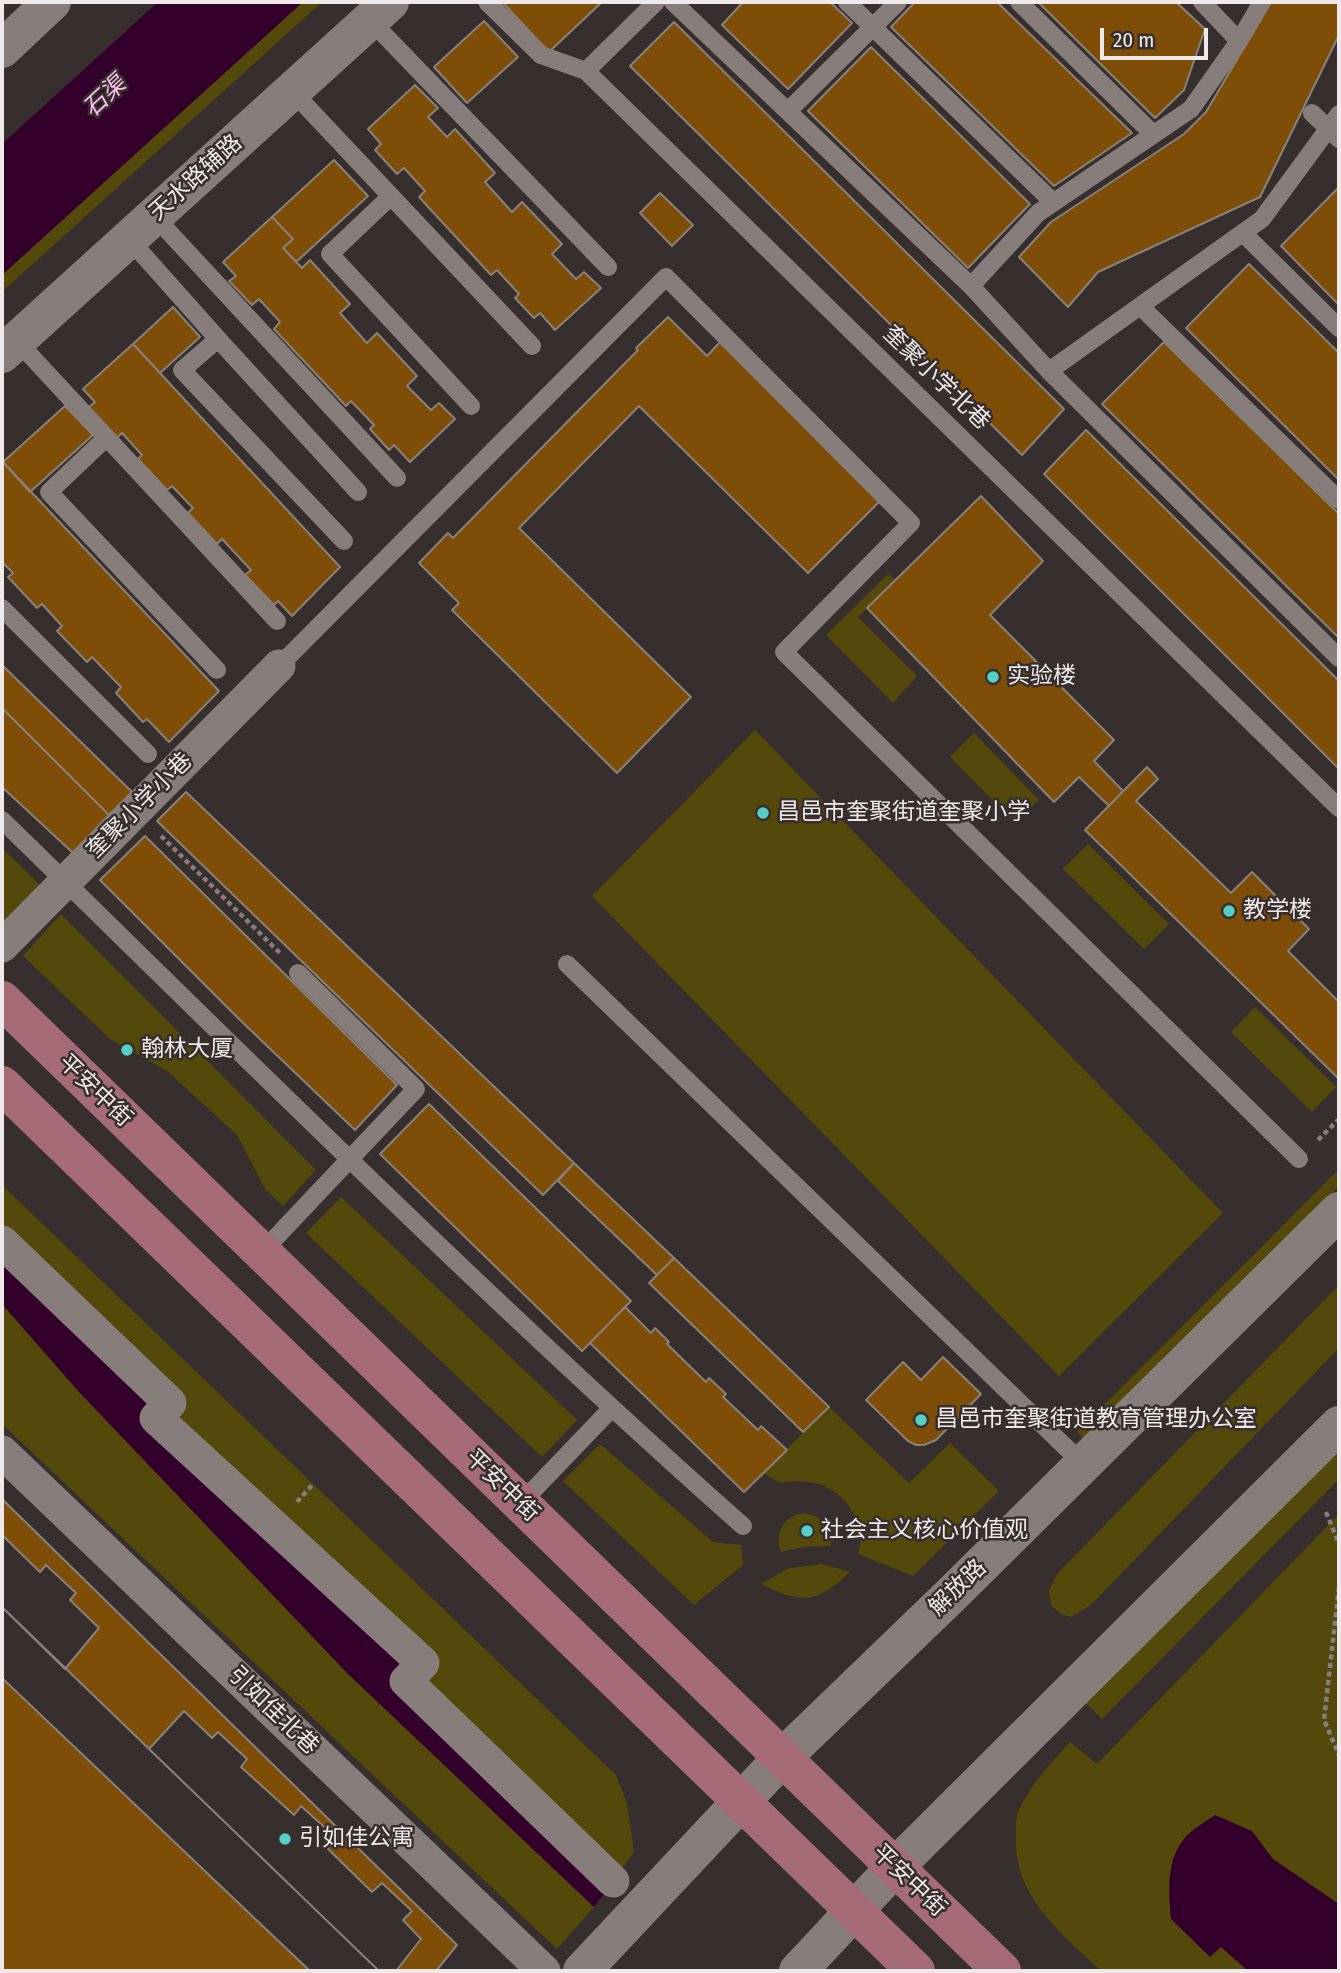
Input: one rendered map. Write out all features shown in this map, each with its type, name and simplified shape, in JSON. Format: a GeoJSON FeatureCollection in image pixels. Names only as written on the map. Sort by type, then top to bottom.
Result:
{"type":"FeatureCollection","features":[{"type":"Feature","properties":{"kind":"main road","name":"平安中街"},"geometry":{"type":"LineString","coordinates":[[2,1000],[1002,1971]]}},
{"type":"Feature","properties":{"kind":"main road"},"geometry":{"type":"LineString","coordinates":[[2,1085],[916,1971]]}},
{"type":"Feature","properties":{"kind":"street"},"geometry":{"type":"LineString","coordinates":[[2,49],[36,7]]}},
{"type":"Feature","properties":{"kind":"street","name":"天水路辅路"},"geometry":{"type":"LineString","coordinates":[[9,348],[380,11]]}},
{"type":"Feature","properties":{"kind":"street","name":"奎聚小学小巷"},"geometry":{"type":"LineString","coordinates":[[2,946],[279,666]]}},
{"type":"Feature","properties":{"kind":"street","name":"解放路"},"geometry":{"type":"LineString","coordinates":[[582,1971],[782,1758],[1339,1212]]}},
{"type":"Feature","properties":{"kind":"street"},"geometry":{"type":"LineString","coordinates":[[2,1242],[170,1403],[156,1418],[423,1663],[406,1681],[613,1881]]}},
{"type":"Feature","properties":{"kind":"street"},"geometry":{"type":"LineString","coordinates":[[798,1971],[895,1867],[1339,1425]]}},
{"type":"Feature","properties":{"kind":"street","name":"引如佳北巷"},"geometry":{"type":"LineString","coordinates":[[2,1452],[544,1971]]}},
{"type":"Feature","properties":{"kind":"lane","name":"奎聚小学北巷"},"geometry":{"type":"LineString","coordinates":[[487,2],[541,55],[586,71],[1339,808]]}},
{"type":"Feature","properties":{"kind":"lane"},"geometry":{"type":"LineString","coordinates":[[586,71],[656,2]]}},
{"type":"Feature","properties":{"kind":"lane"},"geometry":{"type":"LineString","coordinates":[[673,2],[971,286],[1049,370],[1339,658]]}},
{"type":"Feature","properties":{"kind":"lane"},"geometry":{"type":"LineString","coordinates":[[847,2],[1053,202]]}},
{"type":"Feature","properties":{"kind":"lane"},"geometry":{"type":"LineString","coordinates":[[788,111],[898,2]]}},
{"type":"Feature","properties":{"kind":"lane"},"geometry":{"type":"LineString","coordinates":[[1019,2],[1153,134]]}},
{"type":"Feature","properties":{"kind":"lane"},"geometry":{"type":"LineString","coordinates":[[1202,2],[1239,41]]}},
{"type":"Feature","properties":{"kind":"lane"},"geometry":{"type":"LineString","coordinates":[[971,286],[1038,213],[1191,109],[1239,41],[1262,2]]}},
{"type":"Feature","properties":{"kind":"lane"},"geometry":{"type":"LineString","coordinates":[[380,11],[608,267]]}},
{"type":"Feature","properties":{"kind":"lane"},"geometry":{"type":"LineString","coordinates":[[292,91],[532,346]]}},
{"type":"Feature","properties":{"kind":"lane"},"geometry":{"type":"LineString","coordinates":[[1049,370],[1262,219],[1336,127],[1312,113]]}},
{"type":"Feature","properties":{"kind":"lane"},"geometry":{"type":"LineString","coordinates":[[391,196],[330,254],[471,406]]}},
{"type":"Feature","properties":{"kind":"lane"},"geometry":{"type":"LineString","coordinates":[[141,227],[218,339],[358,492]]}},
{"type":"Feature","properties":{"kind":"lane"},"geometry":{"type":"LineString","coordinates":[[141,227],[397,478]]}},
{"type":"Feature","properties":{"kind":"lane"},"geometry":{"type":"LineString","coordinates":[[1243,233],[1339,328]]}},
{"type":"Feature","properties":{"kind":"lane"},"geometry":{"type":"LineString","coordinates":[[279,666],[666,277],[911,523],[784,652],[1299,1159]]}},
{"type":"Feature","properties":{"kind":"lane"},"geometry":{"type":"LineString","coordinates":[[1140,306],[1339,500]]}},
{"type":"Feature","properties":{"kind":"lane"},"geometry":{"type":"LineString","coordinates":[[218,339],[182,370],[344,541]]}},
{"type":"Feature","properties":{"kind":"lane"},"geometry":{"type":"LineString","coordinates":[[9,348],[106,438],[277,621]]}},
{"type":"Feature","properties":{"kind":"lane"},"geometry":{"type":"LineString","coordinates":[[106,438],[49,492],[217,670]]}},
{"type":"Feature","properties":{"kind":"lane"},"geometry":{"type":"LineString","coordinates":[[2,608],[148,754]]}},
{"type":"Feature","properties":{"kind":"lane"},"geometry":{"type":"LineString","coordinates":[[2,820],[350,1160],[611,1409],[743,1526]]}},
{"type":"Feature","properties":{"kind":"lane"},"geometry":{"type":"LineString","coordinates":[[567,964],[1083,1464]]}},
{"type":"Feature","properties":{"kind":"lane"},"geometry":{"type":"LineString","coordinates":[[261,1252],[416,1089],[293,967]]}},
{"type":"Feature","properties":{"kind":"lane"},"geometry":{"type":"LineString","coordinates":[[520,1504],[611,1409]]}},
{"type":"Feature","properties":{"kind":"path"},"geometry":{"type":"LineString","coordinates":[[135,811],[293,967]]}},
{"type":"Feature","properties":{"kind":"path"},"geometry":{"type":"LineString","coordinates":[[1326,1513],[1339,1544]]}},
{"type":"Feature","properties":{"kind":"path"},"geometry":{"type":"LineString","coordinates":[[1339,1587],[1324,1720],[1339,1755]]}},
{"type":"Feature","properties":{"kind":"shaded area"},"geometry":{"type":"Polygon","coordinates":[[[298,2],[322,2],[2,292],[2,272],[298,2]]]}},
{"type":"Feature","properties":{"kind":"shaded area"},"geometry":{"type":"Polygon","coordinates":[[[888,574],[896,580],[858,617],[917,676],[893,703],[826,635],[888,574]]]}},
{"type":"Feature","properties":{"kind":"shaded area"},"geometry":{"type":"Polygon","coordinates":[[[755,730],[1223,1213],[1059,1376],[592,896],[755,730]]]}},
{"type":"Feature","properties":{"kind":"shaded area"},"geometry":{"type":"Polygon","coordinates":[[[974,733],[1039,800],[1015,823],[950,757],[974,733]]]}},
{"type":"Feature","properties":{"kind":"shaded area"},"geometry":{"type":"Polygon","coordinates":[[[1088,844],[1169,924],[1144,949],[1063,869],[1088,844]]]}},
{"type":"Feature","properties":{"kind":"shaded area"},"geometry":{"type":"Polygon","coordinates":[[[2,848],[40,885],[2,923],[2,848]]]}},
{"type":"Feature","properties":{"kind":"shaded area"},"geometry":{"type":"Polygon","coordinates":[[[61,914],[316,1170],[283,1206],[265,1189],[237,1135],[167,1071],[110,1039],[23,956],[61,914]]]}},
{"type":"Feature","properties":{"kind":"shaded area"},"geometry":{"type":"Polygon","coordinates":[[[1255,1007],[1336,1087],[1312,1112],[1231,1032],[1255,1007]]]}},
{"type":"Feature","properties":{"kind":"shaded area"},"geometry":{"type":"Polygon","coordinates":[[[1339,1169],[1339,1186],[1085,1441],[1077,1432],[1339,1169]]]}},
{"type":"Feature","properties":{"kind":"shaded area"},"geometry":{"type":"Polygon","coordinates":[[[2,1185],[616,1775],[627,1803],[634,1852],[594,1907],[557,1949],[2,1424],[2,1185]]]}},
{"type":"Feature","properties":{"kind":"shaded area"},"geometry":{"type":"Polygon","coordinates":[[[341,1197],[577,1420],[542,1457],[306,1233],[341,1197]]]}},
{"type":"Feature","properties":{"kind":"shaded area"},"geometry":{"type":"Polygon","coordinates":[[[1339,1285],[1339,1348],[1091,1605],[1071,1617],[1061,1614],[1051,1605],[1049,1591],[1057,1574],[1339,1285]]]}},
{"type":"Feature","properties":{"kind":"shaded area"},"geometry":{"type":"Polygon","coordinates":[[[829,1407],[909,1483],[950,1443],[999,1491],[913,1576],[858,1554],[860,1532],[857,1522],[846,1502],[838,1494],[814,1483],[780,1483],[763,1473],[829,1407]]]}},
{"type":"Feature","properties":{"kind":"shaded area"},"geometry":{"type":"Polygon","coordinates":[[[600,1444],[713,1542],[741,1545],[743,1565],[694,1605],[563,1481],[600,1444]]]}},
{"type":"Feature","properties":{"kind":"shaded area"},"geometry":{"type":"Polygon","coordinates":[[[1333,1449],[1339,1455],[1339,1479],[1102,1719],[1083,1700],[1333,1449]]]}},
{"type":"Feature","properties":{"kind":"shaded area"},"geometry":{"type":"Polygon","coordinates":[[[804,1513],[821,1520],[829,1528],[831,1546],[803,1547],[781,1552],[779,1538],[782,1526],[791,1518],[804,1513]]]}},
{"type":"Feature","properties":{"kind":"shaded area"},"geometry":{"type":"Polygon","coordinates":[[[1339,1514],[1339,1971],[1101,1971],[1057,1929],[1032,1897],[1023,1879],[1018,1860],[1016,1829],[1017,1815],[1023,1802],[1041,1775],[1070,1742],[1097,1764],[1339,1514]]]}},
{"type":"Feature","properties":{"kind":"shaded area"},"geometry":{"type":"Polygon","coordinates":[[[822,1564],[850,1572],[828,1590],[808,1598],[787,1595],[761,1584],[789,1568],[822,1564]]]}},
{"type":"Feature","properties":{"kind":"water","name":"石渠"},"geometry":{"type":"Polygon","coordinates":[[[158,2],[303,2],[2,275],[2,144],[158,2]]]}},
{"type":"Feature","properties":{"kind":"water"},"geometry":{"type":"Polygon","coordinates":[[[2,1260],[152,1405],[404,1662],[390,1679],[607,1890],[594,1907],[348,1674],[79,1392],[2,1304],[2,1260]]]}},
{"type":"Feature","properties":{"kind":"water"},"geometry":{"type":"Polygon","coordinates":[[[1215,1815],[1252,1831],[1273,1859],[1339,1904],[1339,1971],[1248,1971],[1221,1947],[1210,1957],[1171,1919],[1170,1880],[1176,1852],[1188,1835],[1215,1815]]]}},
{"type":"Feature","properties":{"kind":"building"},"geometry":{"type":"Polygon","coordinates":[[[504,2],[602,2],[549,52],[504,2]]]}},
{"type":"Feature","properties":{"kind":"building"},"geometry":{"type":"Polygon","coordinates":[[[743,2],[830,2],[852,23],[788,89],[722,25],[743,2]]]}},
{"type":"Feature","properties":{"kind":"building"},"geometry":{"type":"Polygon","coordinates":[[[915,2],[997,2],[1132,133],[1054,186],[891,27],[915,2]]]}},
{"type":"Feature","properties":{"kind":"building"},"geometry":{"type":"Polygon","coordinates":[[[1038,2],[1176,2],[1205,29],[1184,90],[1155,118],[1038,2]]]}},
{"type":"Feature","properties":{"kind":"building"},"geometry":{"type":"Polygon","coordinates":[[[1271,2],[1339,2],[1339,35],[1260,197],[1098,272],[1068,307],[1019,257],[1051,222],[1184,134],[1206,112],[1271,2]]]}},
{"type":"Feature","properties":{"kind":"building"},"geometry":{"type":"Polygon","coordinates":[[[484,21],[518,57],[467,103],[434,67],[484,21]]]}},
{"type":"Feature","properties":{"kind":"building"},"geometry":{"type":"Polygon","coordinates":[[[674,22],[1064,409],[1022,455],[630,66],[674,22]]]}},
{"type":"Feature","properties":{"kind":"building"},"geometry":{"type":"Polygon","coordinates":[[[871,47],[1030,204],[968,268],[808,111],[871,47]]]}},
{"type":"Feature","properties":{"kind":"building"},"geometry":{"type":"Polygon","coordinates":[[[415,85],[438,108],[428,117],[447,137],[455,129],[495,173],[485,182],[512,212],[522,202],[562,244],[552,254],[576,279],[584,272],[601,288],[555,330],[540,313],[534,318],[515,298],[519,294],[497,270],[491,275],[419,197],[425,191],[404,168],[397,174],[375,150],[381,144],[368,129],[415,85]]]}},
{"type":"Feature","properties":{"kind":"building"},"geometry":{"type":"Polygon","coordinates":[[[334,160],[368,196],[296,262],[283,248],[293,239],[272,217],[334,160]]]}},
{"type":"Feature","properties":{"kind":"building"},"geometry":{"type":"Polygon","coordinates":[[[1339,187],[1339,305],[1281,246],[1339,187]]]}},
{"type":"Feature","properties":{"kind":"building"},"geometry":{"type":"Polygon","coordinates":[[[660,193],[693,225],[672,246],[640,213],[660,193]]]}},
{"type":"Feature","properties":{"kind":"building"},"geometry":{"type":"Polygon","coordinates":[[[272,217],[293,239],[283,248],[302,268],[310,260],[350,304],[340,313],[367,343],[377,333],[417,376],[407,386],[431,410],[439,403],[455,419],[410,462],[394,445],[389,450],[370,429],[374,425],[351,401],[346,406],[274,329],[280,322],[259,299],[252,305],[229,281],[236,276],[223,262],[272,217]]]}},
{"type":"Feature","properties":{"kind":"building"},"geometry":{"type":"Polygon","coordinates":[[[1249,264],[1339,353],[1339,480],[1186,328],[1249,264]]]}},
{"type":"Feature","properties":{"kind":"building"},"geometry":{"type":"Polygon","coordinates":[[[173,307],[200,337],[160,373],[133,344],[173,307]]]}},
{"type":"Feature","properties":{"kind":"building"},"geometry":{"type":"Polygon","coordinates":[[[668,317],[707,356],[720,342],[881,500],[808,573],[639,406],[519,528],[691,697],[617,773],[452,610],[459,603],[419,563],[448,533],[453,538],[668,317]]]}},
{"type":"Feature","properties":{"kind":"building"},"geometry":{"type":"Polygon","coordinates":[[[1164,342],[1339,514],[1339,638],[1102,404],[1164,342]]]}},
{"type":"Feature","properties":{"kind":"building"},"geometry":{"type":"Polygon","coordinates":[[[133,344],[340,567],[292,616],[278,601],[274,605],[245,575],[251,570],[222,539],[217,544],[188,513],[193,508],[172,486],[167,490],[138,459],[142,455],[122,433],[117,438],[88,408],[95,402],[83,389],[133,344]]]}},
{"type":"Feature","properties":{"kind":"building"},"geometry":{"type":"Polygon","coordinates":[[[65,406],[93,435],[30,492],[3,462],[65,406]]]}},
{"type":"Feature","properties":{"kind":"building"},"geometry":{"type":"Polygon","coordinates":[[[1086,430],[1339,681],[1339,769],[1044,474],[1086,430]]]}},
{"type":"Feature","properties":{"kind":"building"},"geometry":{"type":"Polygon","coordinates":[[[3,462],[219,691],[169,742],[147,719],[143,722],[116,693],[121,687],[92,657],[87,662],[57,631],[62,626],[42,604],[37,608],[8,577],[13,573],[2,562],[3,462]]]}},
{"type":"Feature","properties":{"kind":"building","name":"实验楼"},"geometry":{"type":"Polygon","coordinates":[[[981,496],[1043,561],[990,615],[1114,740],[1094,761],[1123,791],[1109,806],[1079,777],[1054,802],[867,608],[981,496]]]}},
{"type":"Feature","properties":{"kind":"building"},"geometry":{"type":"Polygon","coordinates":[[[2,665],[132,792],[109,815],[2,708],[2,665]]]}},
{"type":"Feature","properties":{"kind":"building"},"geometry":{"type":"Polygon","coordinates":[[[2,708],[109,815],[73,853],[2,787],[2,708]]]}},
{"type":"Feature","properties":{"kind":"building","name":"教学楼"},"geometry":{"type":"Polygon","coordinates":[[[1147,767],[1158,779],[1136,801],[1231,893],[1252,872],[1309,929],[1288,951],[1339,1002],[1339,1079],[1085,830],[1147,767]]]}},
{"type":"Feature","properties":{"kind":"building"},"geometry":{"type":"Polygon","coordinates":[[[186,792],[574,1163],[543,1195],[157,821],[186,792]]]}},
{"type":"Feature","properties":{"kind":"building"},"geometry":{"type":"Polygon","coordinates":[[[145,836],[397,1085],[355,1130],[100,880],[145,836]]]}},
{"type":"Feature","properties":{"kind":"building"},"geometry":{"type":"Polygon","coordinates":[[[429,1104],[631,1301],[582,1351],[380,1154],[429,1104]]]}},
{"type":"Feature","properties":{"kind":"building"},"geometry":{"type":"Polygon","coordinates":[[[574,1163],[674,1258],[657,1275],[558,1181],[574,1163]]]}},
{"type":"Feature","properties":{"kind":"building"},"geometry":{"type":"Polygon","coordinates":[[[674,1258],[829,1407],[803,1432],[649,1283],[674,1258]]]}},
{"type":"Feature","properties":{"kind":"building"},"geometry":{"type":"Polygon","coordinates":[[[625,1307],[651,1333],[655,1328],[669,1342],[667,1344],[706,1382],[709,1378],[726,1394],[723,1397],[758,1430],[761,1426],[787,1450],[744,1492],[590,1343],[625,1307]]]}},
{"type":"Feature","properties":{"kind":"building","name":"昌邑市奎聚街道教育管理办公室"},"geometry":{"type":"Polygon","coordinates":[[[943,1357],[981,1394],[936,1440],[916,1445],[908,1441],[866,1400],[903,1362],[921,1380],[943,1357]]]}},
{"type":"Feature","properties":{"kind":"building"},"geometry":{"type":"Polygon","coordinates":[[[2,1499],[457,1945],[436,1971],[379,1971],[2,1607],[2,1499]]]}},
{"type":"Feature","properties":{"kind":"building"},"geometry":{"type":"Polygon","coordinates":[[[2,1535],[40,1572],[46,1565],[76,1593],[70,1600],[99,1628],[65,1669],[2,1607],[2,1535]]]}},
{"type":"Feature","properties":{"kind":"building"},"geometry":{"type":"Polygon","coordinates":[[[2,1678],[310,1971],[2,1971],[2,1678]]]}},
{"type":"Feature","properties":{"kind":"building","name":"引如佳公寓"},"geometry":{"type":"Polygon","coordinates":[[[184,1711],[212,1738],[218,1732],[247,1759],[241,1767],[294,1815],[301,1806],[331,1833],[324,1845],[372,1892],[382,1883],[412,1911],[403,1920],[421,1939],[396,1971],[379,1971],[149,1749],[184,1711]]]}},
{"type":"Feature","properties":{"kind":"place","name":"实验楼"},"geometry":{"type":"Point","coordinates":[993,677]}},
{"type":"Feature","properties":{"kind":"place","name":"昌邑市奎聚街道奎聚小学"},"geometry":{"type":"Point","coordinates":[763,813]}},
{"type":"Feature","properties":{"kind":"place","name":"教学楼"},"geometry":{"type":"Point","coordinates":[1229,911]}},
{"type":"Feature","properties":{"kind":"place","name":"翰林大厦"},"geometry":{"type":"Point","coordinates":[127,1050]}},
{"type":"Feature","properties":{"kind":"place","name":"昌邑市奎聚街道教育管理办公室"},"geometry":{"type":"Point","coordinates":[921,1420]}},
{"type":"Feature","properties":{"kind":"place","name":"社会主义核心价值观"},"geometry":{"type":"Point","coordinates":[807,1531]}},
{"type":"Feature","properties":{"kind":"place","name":"引如佳公寓"},"geometry":{"type":"Point","coordinates":[285,1839]}}]}
